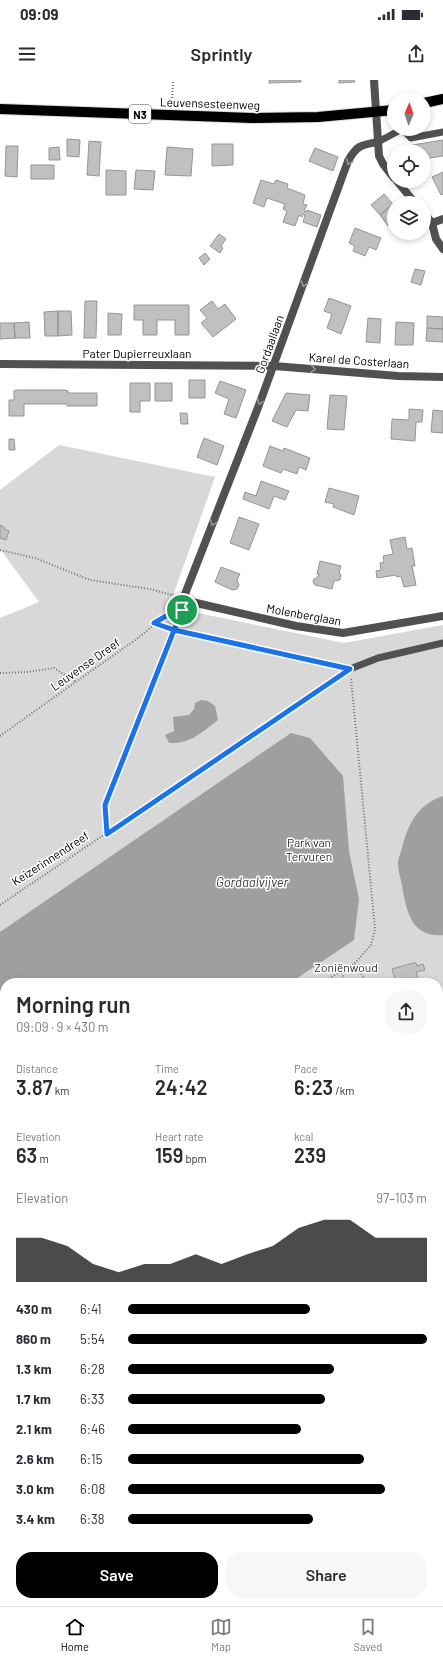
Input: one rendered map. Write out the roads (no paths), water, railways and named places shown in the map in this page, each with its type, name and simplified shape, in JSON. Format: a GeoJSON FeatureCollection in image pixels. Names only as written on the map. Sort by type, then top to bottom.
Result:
{"type":"FeatureCollection","features":[{"type":"Feature","properties":{"kind":"main road"},"geometry":{"type":"LineString","coordinates":[[431,102],[443,99]]}},
{"type":"Feature","properties":{"kind":"main road","name":"Leuvensesteenweg"},"geometry":{"type":"LineString","coordinates":[[0,109],[281,118],[387,111]]}},
{"type":"Feature","properties":{"kind":"street"},"geometry":{"type":"LineString","coordinates":[[374,80],[379,156],[387,169]]}},
{"type":"Feature","properties":{"kind":"street","name":"Gordaallaan"},"geometry":{"type":"LineString","coordinates":[[186,598],[185,594],[274,366],[348,161],[354,151],[360,146],[378,142]]}},
{"type":"Feature","properties":{"kind":"street"},"geometry":{"type":"LineString","coordinates":[[403,188],[409,196]]}},
{"type":"Feature","properties":{"kind":"street"},"geometry":{"type":"LineString","coordinates":[[443,219],[432,223],[436,239],[443,249]]}},
{"type":"Feature","properties":{"kind":"street","name":"Pater Dupierreuxlaan"},"geometry":{"type":"LineString","coordinates":[[0,364],[274,366]]}},
{"type":"Feature","properties":{"kind":"street","name":"Karel de Costerlaan"},"geometry":{"type":"LineString","coordinates":[[274,366],[398,376],[443,377]]}},
{"type":"Feature","properties":{"kind":"street","name":"Molenberglaan"},"geometry":{"type":"LineString","coordinates":[[186,598],[192,602],[296,626],[343,633],[443,616]]}},
{"type":"Feature","properties":{"kind":"lane"},"geometry":{"type":"LineString","coordinates":[[431,134],[443,132]]}},
{"type":"Feature","properties":{"kind":"lane"},"geometry":{"type":"LineString","coordinates":[[378,142],[389,136]]}},
{"type":"Feature","properties":{"kind":"lane"},"geometry":{"type":"LineString","coordinates":[[409,136],[411,138],[422,136]]}},
{"type":"Feature","properties":{"kind":"lane"},"geometry":{"type":"LineString","coordinates":[[350,669],[378,658],[443,643]]}},
{"type":"Feature","properties":{"kind":"water"},"geometry":{"type":"Polygon","coordinates":[[[201,700],[208,701],[215,706],[218,720],[201,733],[184,742],[169,743],[165,735],[174,731],[173,717],[189,715],[194,709],[195,703],[201,700]]]}},
{"type":"Feature","properties":{"kind":"water","name":"Gordaalvijver"},"geometry":{"type":"Polygon","coordinates":[[[291,733],[310,738],[343,776],[349,851],[359,899],[354,940],[297,978],[0,978],[0,932],[291,733]]]}},
{"type":"Feature","properties":{"kind":"water"},"geometry":{"type":"Polygon","coordinates":[[[443,796],[443,935],[432,935],[417,927],[408,913],[398,864],[407,831],[415,816],[427,804],[443,796]]]}},
{"type":"Feature","properties":{"kind":"park label","name":"Park van Tervuren"},"geometry":{"type":"Point","coordinates":[309,849]}},
{"type":"Feature","properties":{"kind":"park label","name":"Zoniënwoud"},"geometry":{"type":"Point","coordinates":[346,967]}}]}
